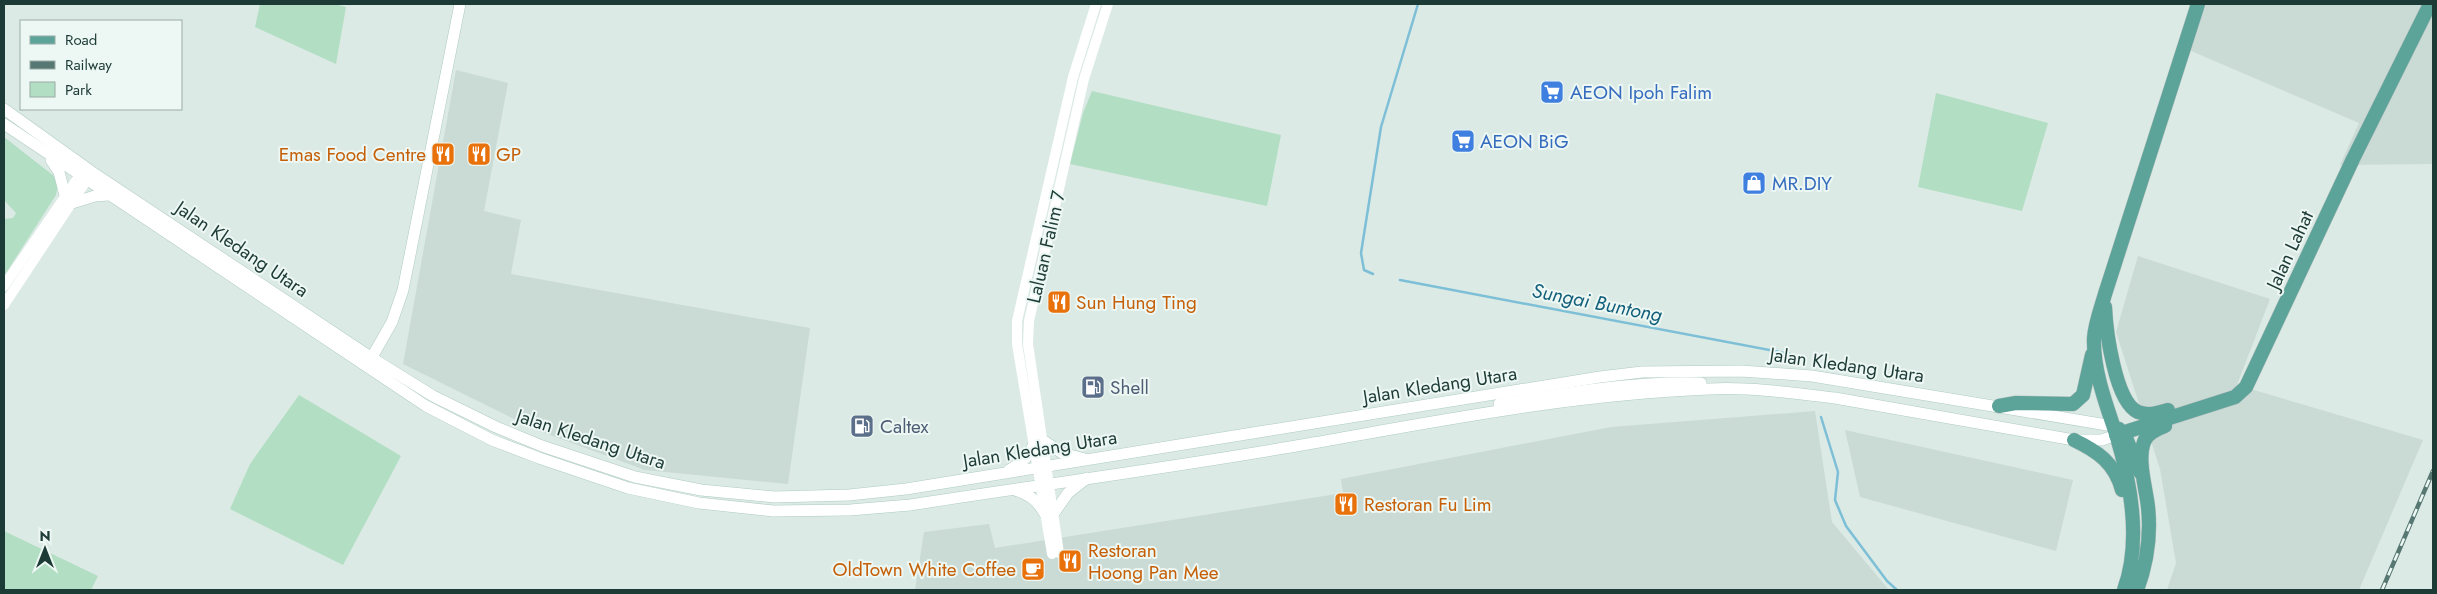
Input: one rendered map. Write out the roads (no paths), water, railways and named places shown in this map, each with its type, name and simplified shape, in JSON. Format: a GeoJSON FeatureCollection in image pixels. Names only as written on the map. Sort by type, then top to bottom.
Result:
{"type":"FeatureCollection","features":[{"type":"Feature","properties":{"kind":"main road"},"geometry":{"type":"LineString","coordinates":[[369,363],[392,322],[403,290],[460,4]]}},
{"type":"Feature","properties":{"kind":"main road"},"geometry":{"type":"LineString","coordinates":[[1999,406],[2029,403],[2065,406],[2079,400],[2086,386],[2094,346],[2095,329],[2105,294],[2198,4]]}},
{"type":"Feature","properties":{"kind":"main road","name":"Jalan Lahat"},"geometry":{"type":"LineString","coordinates":[[2117,431],[2235,397],[2246,387],[2430,4]]}},
{"type":"Feature","properties":{"kind":"main road","name":"Jalan Kledang Utara"},"geometry":{"type":"LineString","coordinates":[[4,109],[86,174],[369,363],[426,406],[492,440],[628,488],[699,503],[774,511],[850,510],[910,505],[1345,437],[1466,416],[1604,398],[1710,389],[1795,393],[1835,398],[2074,440],[2102,440],[2117,431]]}},
{"type":"Feature","properties":{"kind":"main road","name":"Jalan Kledang Utara"},"geometry":{"type":"LineString","coordinates":[[4,124],[47,154],[86,174],[108,195],[369,363],[496,427],[542,446],[635,477],[701,490],[775,497],[848,495],[906,489],[1600,377],[1642,372],[1741,371],[1812,376],[2030,411],[2117,431]]}},
{"type":"Feature","properties":{"kind":"main road"},"geometry":{"type":"LineString","coordinates":[[47,154],[59,172],[68,199],[108,195]]}},
{"type":"Feature","properties":{"kind":"main road"},"geometry":{"type":"LineString","coordinates":[[2105,294],[2109,346],[2123,390],[2135,410],[2154,414],[2189,405],[2211,404]]}},
{"type":"Feature","properties":{"kind":"main road"},"geometry":{"type":"LineString","coordinates":[[2094,346],[2099,379],[2117,431],[2129,486],[2133,558],[2124,590]]}},
{"type":"Feature","properties":{"kind":"main road"},"geometry":{"type":"LineString","coordinates":[[2137,590],[2147,558],[2149,538],[2148,505],[2143,480],[2143,446],[2147,436],[2156,430],[2209,410],[2225,400]]}},
{"type":"Feature","properties":{"kind":"main road"},"geometry":{"type":"LineString","coordinates":[[2030,411],[2051,420],[2080,427],[2081,433],[2074,440],[2093,449],[2112,466],[2132,518]]}},
{"type":"Feature","properties":{"kind":"main road"},"geometry":{"type":"LineString","coordinates":[[2117,431],[2143,480]]}},
{"type":"Feature","properties":{"kind":"main road"},"geometry":{"type":"LineString","coordinates":[[1004,474],[1024,461],[1039,442],[1062,453],[1089,460]]}},
{"type":"Feature","properties":{"kind":"main road"},"geometry":{"type":"LineString","coordinates":[[1012,489],[1031,496],[1050,514],[1068,492],[1088,477]]}},
{"type":"Feature","properties":{"kind":"street"},"geometry":{"type":"LineString","coordinates":[[1039,442],[1017,344],[1017,321],[1073,77],[1096,4]]}},
{"type":"Feature","properties":{"kind":"street","name":"Laluan Falim 7"},"geometry":{"type":"LineString","coordinates":[[1056,554],[1039,442],[1028,344],[1029,321],[1084,80],[1108,4]]}},
{"type":"Feature","properties":{"kind":"street"},"geometry":{"type":"LineString","coordinates":[[4,286],[86,174]]}},
{"type":"Feature","properties":{"kind":"street"},"geometry":{"type":"LineString","coordinates":[[4,305],[68,199]]}},
{"type":"Feature","properties":{"kind":"waterway","name":"Sungai Buntong"},"geometry":{"type":"LineString","coordinates":[[1373,274],[1364,270],[1361,253],[1381,127],[1418,4]]}},
{"type":"Feature","properties":{"kind":"waterway","name":"Sungai Buntong"},"geometry":{"type":"LineString","coordinates":[[1400,280],[1790,354]]}},
{"type":"Feature","properties":{"kind":"waterway","name":"Sungai Buntong"},"geometry":{"type":"LineString","coordinates":[[1821,417],[1838,472],[1835,500],[1846,526],[1887,581],[1897,590]]}},
{"type":"Feature","properties":{"kind":"railway"},"geometry":{"type":"LineString","coordinates":[[2382,590],[2433,471]]}},
{"type":"Feature","properties":{"kind":"place","name":"AEON Ipoh Falim"},"geometry":{"type":"Point","coordinates":[1552,92]}},
{"type":"Feature","properties":{"kind":"place","name":"AEON BiG"},"geometry":{"type":"Point","coordinates":[1463,141]}},
{"type":"Feature","properties":{"kind":"place","name":"Emas Food Centre"},"geometry":{"type":"Point","coordinates":[443,154]}},
{"type":"Feature","properties":{"kind":"place","name":"GP"},"geometry":{"type":"Point","coordinates":[479,154]}},
{"type":"Feature","properties":{"kind":"place","name":"MR.DIY"},"geometry":{"type":"Point","coordinates":[1754,183]}},
{"type":"Feature","properties":{"kind":"place","name":"Sun Hung Ting"},"geometry":{"type":"Point","coordinates":[1059,302]}},
{"type":"Feature","properties":{"kind":"place","name":"Shell"},"geometry":{"type":"Point","coordinates":[1093,387]}},
{"type":"Feature","properties":{"kind":"place","name":"Caltex"},"geometry":{"type":"Point","coordinates":[862,426]}},
{"type":"Feature","properties":{"kind":"place","name":"Restoran Fu Lim"},"geometry":{"type":"Point","coordinates":[1346,504]}},
{"type":"Feature","properties":{"kind":"place","name":"Restoran Hoong Pan Mee"},"geometry":{"type":"Point","coordinates":[1070,561]}},
{"type":"Feature","properties":{"kind":"place","name":"OldTown White Coffee"},"geometry":{"type":"Point","coordinates":[1033,569]}}]}
